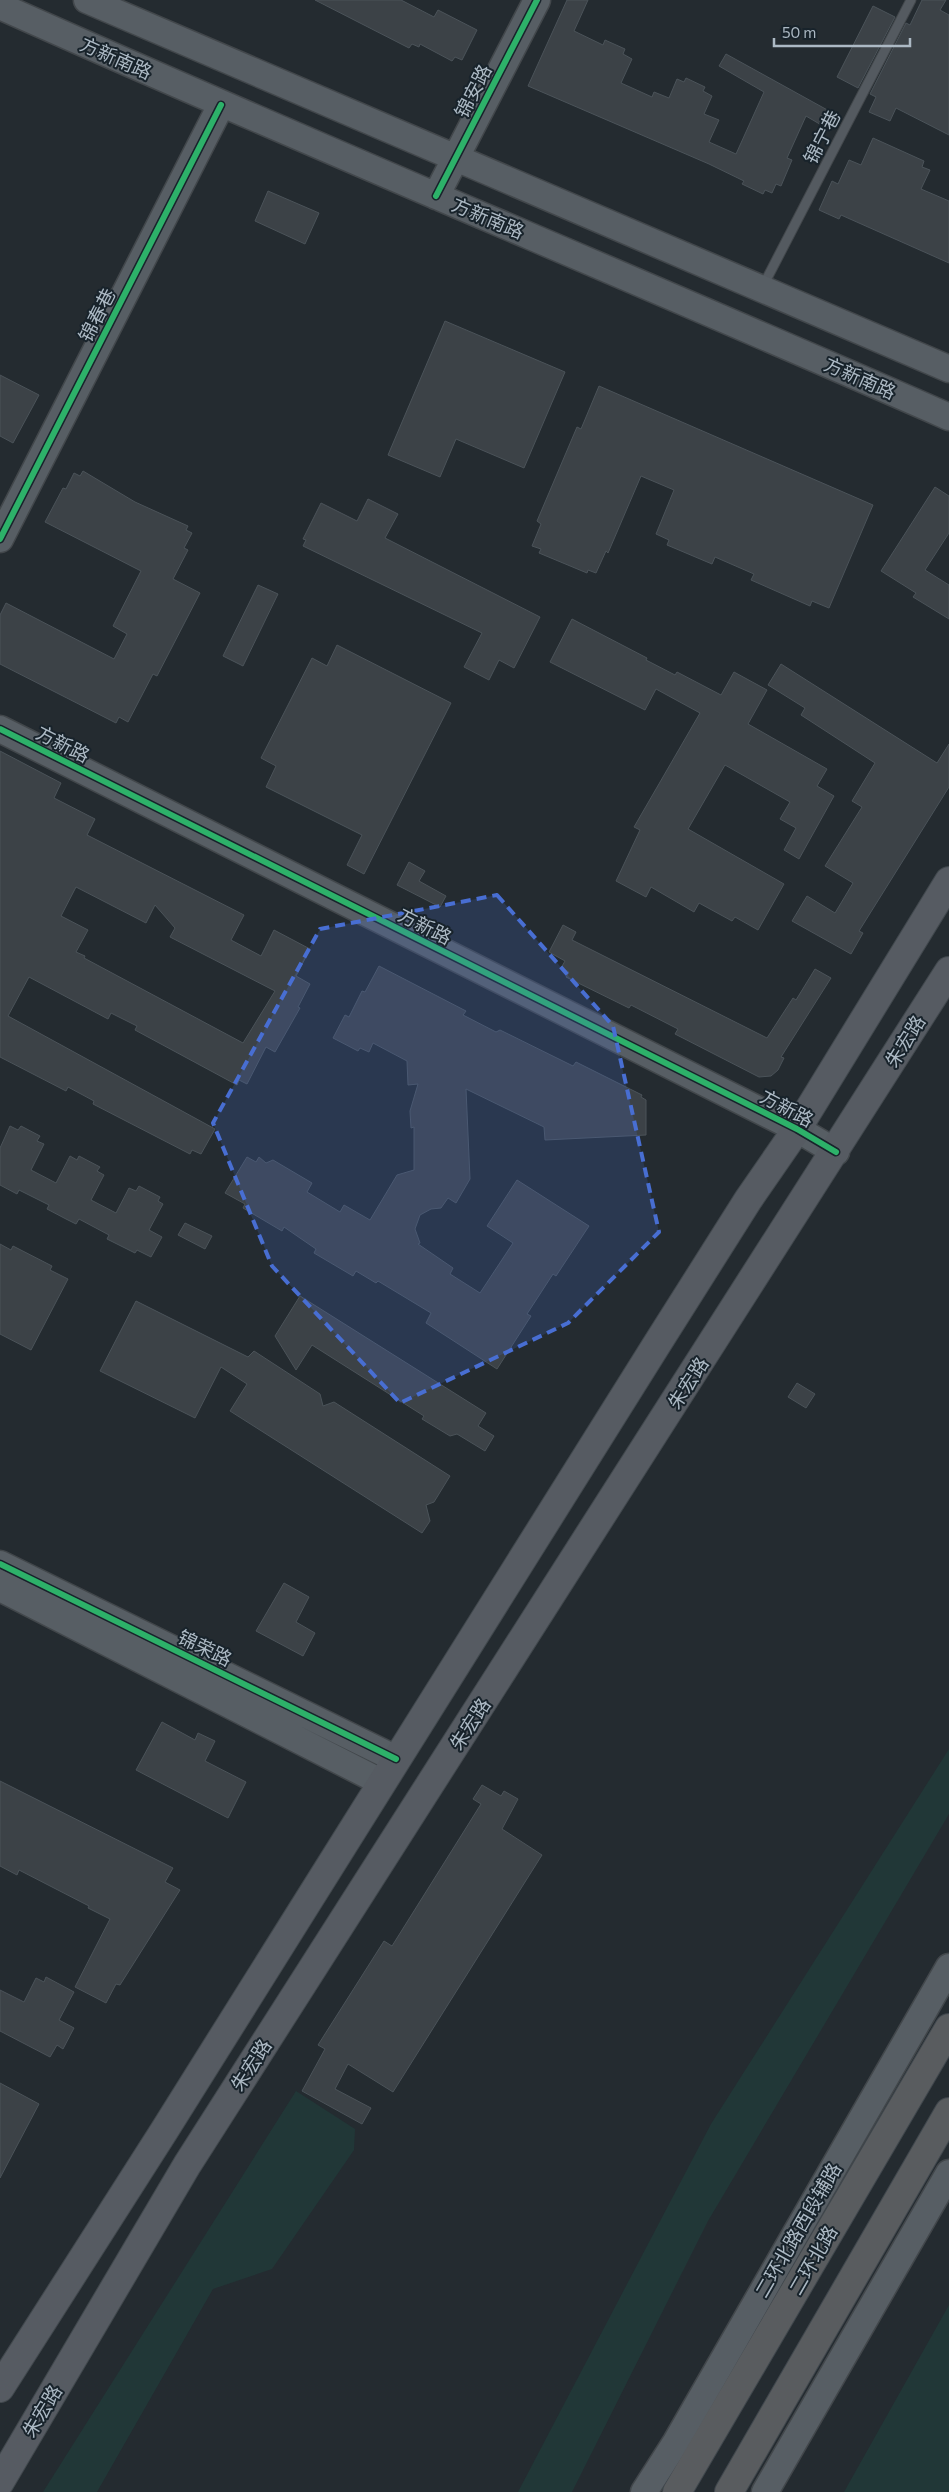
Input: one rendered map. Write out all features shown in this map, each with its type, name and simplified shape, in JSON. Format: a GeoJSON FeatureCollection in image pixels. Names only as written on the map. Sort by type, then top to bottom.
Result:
{"type":"FeatureCollection","features":[{"type":"Feature","properties":{"kind":"highway","name":"二环北路"},"geometry":{"type":"LineString","coordinates":[[677,2492],[949,2028]]}},
{"type":"Feature","properties":{"kind":"highway"},"geometry":{"type":"LineString","coordinates":[[729,2492],[949,2112]]}},
{"type":"Feature","properties":{"kind":"main road"},"geometry":{"type":"LineString","coordinates":[[87,0],[949,369]]}},
{"type":"Feature","properties":{"kind":"main road","name":"锦安路"},"geometry":{"type":"LineString","coordinates":[[436,196],[537,0]]}},
{"type":"Feature","properties":{"kind":"main road","name":"方新南路"},"geometry":{"type":"LineString","coordinates":[[0,6],[221,105],[949,417]]}},
{"type":"Feature","properties":{"kind":"main road","name":"锦春巷"},"geometry":{"type":"LineString","coordinates":[[0,539],[221,105]]}},
{"type":"Feature","properties":{"kind":"main road","name":"方新路"},"geometry":{"type":"LineString","coordinates":[[0,729],[797,1129],[836,1152]]}},
{"type":"Feature","properties":{"kind":"main road","name":"朱宏路"},"geometry":{"type":"LineString","coordinates":[[0,2388],[164,2131],[396,1758],[743,1208],[797,1129],[949,881]]}},
{"type":"Feature","properties":{"kind":"main road","name":"朱宏路"},"geometry":{"type":"LineString","coordinates":[[0,2482],[187,2165],[836,1152],[949,972]]}},
{"type":"Feature","properties":{"kind":"main road","name":"锦荣路"},"geometry":{"type":"LineString","coordinates":[[0,1564],[396,1758]]}},
{"type":"Feature","properties":{"kind":"main road","name":"锦荣路"},"geometry":{"type":"LineString","coordinates":[[0,1588],[381,1782]]}},
{"type":"Feature","properties":{"kind":"main road","name":"二环北路西段辅路"},"geometry":{"type":"LineString","coordinates":[[644,2492],[681,2433],[949,1967]]}},
{"type":"Feature","properties":{"kind":"main road"},"geometry":{"type":"LineString","coordinates":[[765,2492],[949,2173]]}},
{"type":"Feature","properties":{"kind":"lane","name":"锦宁巷"},"geometry":{"type":"LineString","coordinates":[[761,290],[911,0]]}},
{"type":"Feature","properties":{"kind":"highlighted area"},"geometry":{"type":"Polygon","coordinates":[[[497,895],[613,1026],[659,1232],[568,1323],[400,1403],[272,1266],[213,1123],[320,929],[497,895]]]}},
{"type":"Feature","properties":{"kind":"green space"},"geometry":{"type":"Polygon","coordinates":[[[949,1749],[949,1814],[708,2221],[572,2492],[518,2492],[711,2124],[949,1749]]]}},
{"type":"Feature","properties":{"kind":"green space"},"geometry":{"type":"Polygon","coordinates":[[[296,2091],[355,2129],[354,2150],[272,2269],[213,2289],[97,2492],[43,2492],[296,2091]]]}},
{"type":"Feature","properties":{"kind":"green space"},"geometry":{"type":"Polygon","coordinates":[[[949,2305],[949,2492],[844,2492],[949,2305]]]}},
{"type":"Feature","properties":{"kind":"building"},"geometry":{"type":"Polygon","coordinates":[[[315,0],[401,0],[434,17],[438,10],[477,30],[462,60],[455,57],[452,61],[420,44],[419,47],[412,44],[409,48],[315,0]]]}},
{"type":"Feature","properties":{"kind":"building"},"geometry":{"type":"Polygon","coordinates":[[[567,0],[588,0],[574,31],[603,45],[605,40],[625,49],[623,54],[632,59],[621,83],[652,97],[654,92],[669,98],[677,79],[684,82],[686,78],[705,87],[703,91],[712,96],[704,114],[719,120],[709,142],[736,154],[764,92],[719,66],[726,54],[831,112],[823,126],[806,116],[787,158],[792,160],[781,186],[776,184],[772,193],[765,190],[763,194],[742,184],[744,181],[709,164],[528,86],[567,0]]]}},
{"type":"Feature","properties":{"kind":"building"},"geometry":{"type":"Polygon","coordinates":[[[922,0],[946,0],[940,10],[949,15],[949,135],[896,108],[890,121],[869,112],[876,97],[870,94],[906,23],[910,25],[922,0]]]}},
{"type":"Feature","properties":{"kind":"building"},"geometry":{"type":"Polygon","coordinates":[[[873,6],[895,17],[858,88],[837,77],[873,6]]]}},
{"type":"Feature","properties":{"kind":"building"},"geometry":{"type":"Polygon","coordinates":[[[873,138],[924,161],[922,167],[930,170],[921,189],[949,201],[949,263],[841,215],[839,219],[819,210],[832,181],[838,184],[849,160],[861,165],[873,138]]]}},
{"type":"Feature","properties":{"kind":"building"},"geometry":{"type":"Polygon","coordinates":[[[268,191],[319,213],[305,244],[255,221],[268,191]]]}},
{"type":"Feature","properties":{"kind":"building"},"geometry":{"type":"Polygon","coordinates":[[[445,321],[565,372],[524,468],[456,439],[440,477],[388,455],[445,321]]]}},
{"type":"Feature","properties":{"kind":"building"},"geometry":{"type":"Polygon","coordinates":[[[0,375],[39,395],[13,443],[0,436],[0,375]]]}},
{"type":"Feature","properties":{"kind":"building"},"geometry":{"type":"Polygon","coordinates":[[[599,386],[873,505],[829,608],[812,601],[810,606],[751,580],[754,574],[715,557],[712,564],[667,545],[669,540],[656,534],[674,490],[641,476],[608,553],[606,551],[596,573],[588,570],[587,573],[539,553],[541,549],[532,546],[541,524],[537,521],[577,427],[581,429],[599,386]]]}},
{"type":"Feature","properties":{"kind":"building"},"geometry":{"type":"Polygon","coordinates":[[[83,471],[135,502],[188,526],[186,530],[192,533],[184,548],[188,550],[173,579],[200,593],[157,676],[153,674],[128,722],[119,717],[116,723],[0,664],[0,615],[6,603],[114,659],[127,634],[113,626],[141,571],[45,522],[63,488],[66,489],[74,473],[80,476],[83,471]]]}},
{"type":"Feature","properties":{"kind":"building"},"geometry":{"type":"Polygon","coordinates":[[[935,487],[949,496],[949,533],[925,570],[949,585],[949,619],[913,597],[916,593],[881,571],[935,487]]]}},
{"type":"Feature","properties":{"kind":"building"},"geometry":{"type":"Polygon","coordinates":[[[368,499],[398,514],[385,538],[540,617],[514,668],[499,660],[489,680],[464,667],[482,633],[303,546],[306,540],[303,539],[321,503],[357,521],[368,499]]]}},
{"type":"Feature","properties":{"kind":"building"},"geometry":{"type":"Polygon","coordinates":[[[258,585],[278,594],[243,666],[223,656],[258,585]]]}},
{"type":"Feature","properties":{"kind":"building"},"geometry":{"type":"Polygon","coordinates":[[[572,619],[647,658],[646,660],[675,675],[677,672],[721,695],[734,672],[767,690],[748,724],[827,769],[817,786],[834,796],[799,859],[784,850],[796,828],[780,819],[790,802],[725,765],[688,829],[784,884],[758,930],[735,917],[732,921],[699,903],[694,912],[651,887],[646,897],[616,881],[640,830],[634,827],[700,713],[656,689],[645,710],[550,662],[572,619]]]}},
{"type":"Feature","properties":{"kind":"building"},"geometry":{"type":"Polygon","coordinates":[[[337,645],[451,703],[364,874],[347,865],[362,835],[266,787],[276,766],[261,758],[312,658],[327,666],[337,645]]]}},
{"type":"Feature","properties":{"kind":"building"},"geometry":{"type":"Polygon","coordinates":[[[781,664],[937,763],[949,744],[949,787],[859,931],[863,933],[851,954],[792,921],[807,896],[835,913],[853,883],[825,866],[862,807],[852,801],[875,763],[801,715],[805,708],[768,685],[781,664]]]}},
{"type":"Feature","properties":{"kind":"building"},"geometry":{"type":"Polygon","coordinates":[[[0,751],[61,783],[54,798],[95,819],[87,835],[244,915],[231,940],[261,956],[274,930],[310,949],[296,976],[310,984],[298,1007],[300,1008],[275,1052],[266,1047],[247,1084],[239,1080],[237,1085],[135,1030],[137,1026],[111,1013],[108,1019],[29,977],[8,1016],[215,1129],[201,1154],[192,1150],[190,1154],[93,1104],[94,1101],[68,1087],[66,1091],[0,1057],[0,751]],[[76,887],[61,916],[88,930],[76,952],[85,956],[84,958],[243,1043],[275,991],[170,937],[175,928],[155,905],[146,923],[76,887]]]}},
{"type":"Feature","properties":{"kind":"building"},"geometry":{"type":"Polygon","coordinates":[[[409,862],[425,871],[419,881],[446,896],[440,907],[397,885],[409,862]]]}},
{"type":"Feature","properties":{"kind":"building"},"geometry":{"type":"Polygon","coordinates":[[[563,925],[576,932],[572,940],[767,1038],[793,998],[796,1000],[815,969],[831,978],[781,1057],[784,1058],[778,1070],[771,1076],[759,1077],[675,1034],[678,1029],[631,1005],[629,1008],[566,977],[569,972],[561,968],[565,961],[549,952],[563,925]]]}},
{"type":"Feature","properties":{"kind":"building"},"geometry":{"type":"Polygon","coordinates":[[[379,966],[466,1011],[463,1015],[496,1032],[500,1030],[573,1066],[576,1062],[642,1095],[641,1097],[646,1100],[646,1135],[545,1140],[544,1127],[466,1089],[470,1179],[456,1203],[448,1198],[441,1208],[431,1209],[420,1215],[415,1229],[420,1243],[418,1244],[453,1268],[450,1274],[480,1293],[513,1243],[487,1226],[517,1180],[589,1226],[556,1276],[553,1274],[527,1314],[531,1316],[497,1369],[426,1323],[431,1313],[378,1281],[376,1283],[356,1271],[353,1276],[314,1253],[316,1249],[284,1227],[282,1231],[243,1208],[245,1204],[225,1193],[247,1157],[256,1162],[259,1157],[266,1163],[273,1160],[312,1183],[307,1192],[340,1212],[344,1205],[370,1220],[397,1175],[414,1170],[414,1127],[411,1128],[410,1111],[418,1084],[408,1085],[407,1061],[373,1043],[369,1052],[360,1048],[358,1051],[333,1038],[345,1015],[349,1017],[362,991],[365,992],[379,966]]]}},
{"type":"Feature","properties":{"kind":"building"},"geometry":{"type":"Polygon","coordinates":[[[10,1126],[18,1130],[21,1126],[40,1136],[37,1141],[44,1144],[31,1170],[56,1183],[70,1156],[77,1160],[79,1156],[100,1167],[97,1171],[104,1175],[91,1200],[116,1213],[129,1188],[136,1191],[139,1186],[160,1197],[158,1201],[163,1204],[149,1230],[162,1237],[151,1257],[137,1250],[135,1253],[107,1239],[109,1235],[79,1219],[76,1224],[66,1219],[47,1209],[49,1205],[19,1190],[17,1194],[0,1185],[0,1148],[10,1126]]]}},
{"type":"Feature","properties":{"kind":"building"},"geometry":{"type":"Polygon","coordinates":[[[185,1223],[212,1236],[205,1249],[178,1235],[185,1223]]]}},
{"type":"Feature","properties":{"kind":"building"},"geometry":{"type":"Polygon","coordinates":[[[0,1244],[11,1250],[13,1246],[52,1266],[50,1270],[68,1279],[31,1350],[0,1334],[0,1244]]]}},
{"type":"Feature","properties":{"kind":"building"},"geometry":{"type":"Polygon","coordinates":[[[300,1296],[486,1413],[478,1426],[494,1436],[485,1451],[457,1434],[450,1436],[422,1419],[424,1416],[312,1345],[296,1370],[275,1336],[300,1296]]]}},
{"type":"Feature","properties":{"kind":"building"},"geometry":{"type":"Polygon","coordinates":[[[136,1301],[248,1357],[254,1351],[320,1394],[323,1406],[334,1402],[450,1476],[434,1502],[426,1505],[430,1521],[422,1533],[230,1411],[247,1384],[221,1367],[195,1418],[100,1371],[136,1301]]]}},
{"type":"Feature","properties":{"kind":"building"},"geometry":{"type":"Polygon","coordinates":[[[797,1383],[815,1394],[806,1408],[788,1397],[797,1383]]]}},
{"type":"Feature","properties":{"kind":"building"},"geometry":{"type":"Polygon","coordinates":[[[284,1583],[309,1597],[296,1622],[315,1633],[303,1656],[256,1631],[284,1583]]]}},
{"type":"Feature","properties":{"kind":"building"},"geometry":{"type":"Polygon","coordinates":[[[162,1722],[195,1740],[198,1733],[215,1741],[205,1761],[246,1782],[228,1818],[136,1770],[162,1722]]]}},
{"type":"Feature","properties":{"kind":"building"},"geometry":{"type":"Polygon","coordinates":[[[0,1781],[173,1868],[165,1882],[180,1890],[120,1985],[116,1984],[106,2003],[75,1987],[110,1919],[19,1870],[17,1875],[0,1866],[0,1781]]]}},
{"type":"Feature","properties":{"kind":"building"},"geometry":{"type":"Polygon","coordinates":[[[482,1785],[501,1796],[504,1791],[518,1799],[502,1829],[542,1855],[393,2092],[348,2064],[335,2089],[371,2108],[362,2124],[302,2091],[325,2049],[318,2045],[384,1941],[392,1946],[481,1804],[473,1799],[482,1785]]]}},
{"type":"Feature","properties":{"kind":"building"},"geometry":{"type":"Polygon","coordinates":[[[46,1977],[74,1992],[59,2020],[74,2028],[63,2049],[57,2045],[50,2057],[0,2031],[0,1990],[24,2002],[36,1978],[44,1982],[46,1977]]]}},
{"type":"Feature","properties":{"kind":"building"},"geometry":{"type":"Polygon","coordinates":[[[0,2083],[39,2104],[0,2178],[0,2083]]]}},
{"type":"Feature","properties":{"kind":"cycle path"},"geometry":{"type":"LineString","coordinates":[[436,196],[537,0]]}},
{"type":"Feature","properties":{"kind":"cycle path"},"geometry":{"type":"LineString","coordinates":[[0,539],[221,105]]}},
{"type":"Feature","properties":{"kind":"cycle path"},"geometry":{"type":"LineString","coordinates":[[0,729],[797,1129],[836,1152]]}},
{"type":"Feature","properties":{"kind":"cycle path"},"geometry":{"type":"LineString","coordinates":[[0,1564],[396,1759]]}}]}
